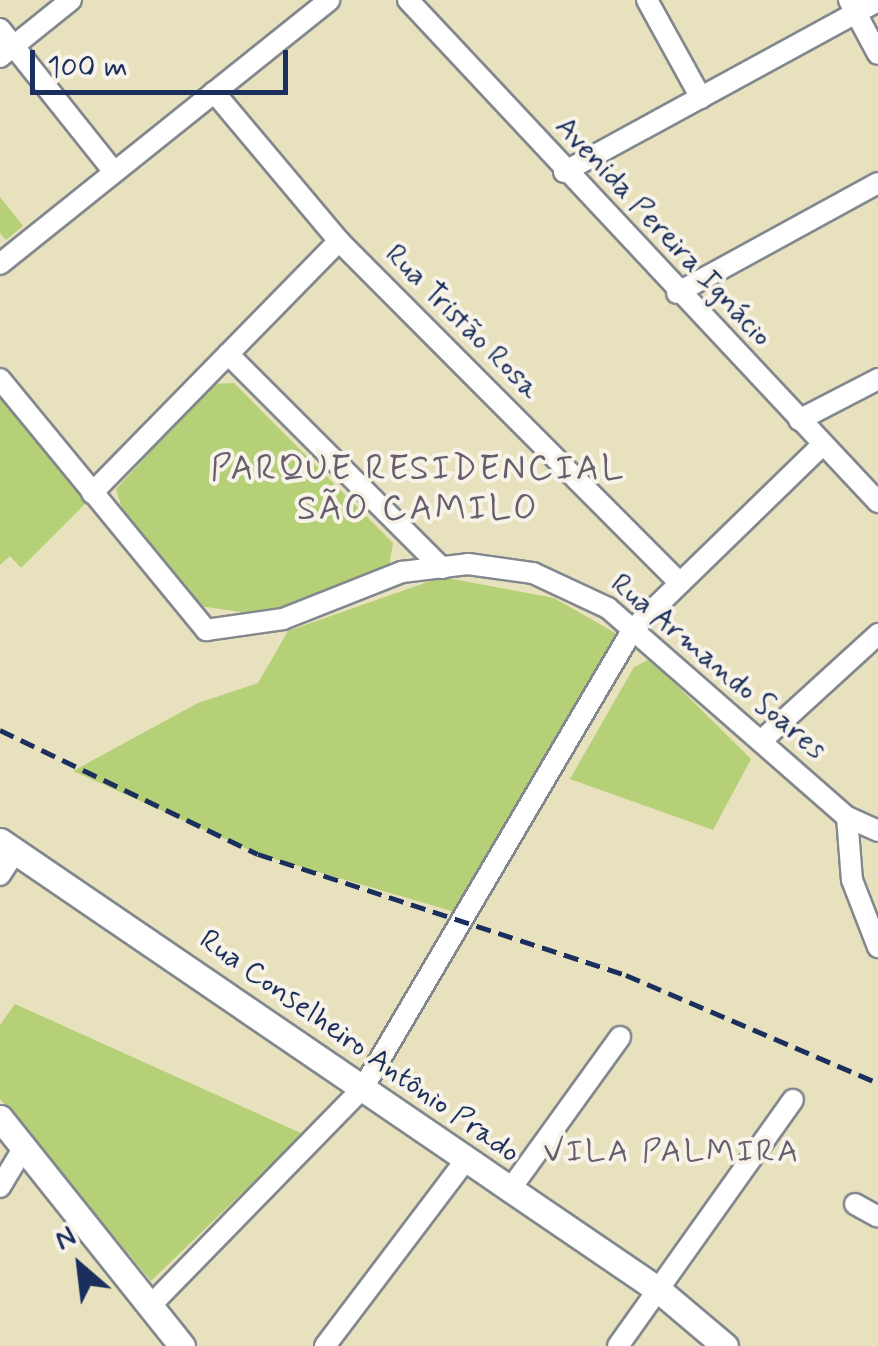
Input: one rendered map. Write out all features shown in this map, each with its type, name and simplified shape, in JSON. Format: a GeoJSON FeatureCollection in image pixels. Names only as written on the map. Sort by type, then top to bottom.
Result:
{"type":"FeatureCollection","features":[{"type":"Feature","properties":{"kind":"main road","name":"Rua Conselheiro Antônio Prado"},"geometry":{"type":"LineString","coordinates":[[8,846],[660,1291],[726,1346]]}},
{"type":"Feature","properties":{"kind":"main road"},"geometry":{"type":"LineString","coordinates":[[0,1118],[182,1346]]}},
{"type":"Feature","properties":{"kind":"street"},"geometry":{"type":"LineString","coordinates":[[7,52],[71,0]]}},
{"type":"Feature","properties":{"kind":"street"},"geometry":{"type":"LineString","coordinates":[[0,264],[330,0]]}},
{"type":"Feature","properties":{"kind":"street","name":"Avenida Pereira Ignácio"},"geometry":{"type":"LineString","coordinates":[[408,0],[677,293],[878,502]]}},
{"type":"Feature","properties":{"kind":"street"},"geometry":{"type":"LineString","coordinates":[[646,0],[700,98]]}},
{"type":"Feature","properties":{"kind":"street"},"geometry":{"type":"LineString","coordinates":[[564,172],[700,98],[852,6],[878,1]]}},
{"type":"Feature","properties":{"kind":"street"},"geometry":{"type":"LineString","coordinates":[[852,6],[878,54]]}},
{"type":"Feature","properties":{"kind":"street"},"geometry":{"type":"LineString","coordinates":[[0,28],[7,52],[114,172]]}},
{"type":"Feature","properties":{"kind":"street","name":"Rua Tristão Rosa"},"geometry":{"type":"LineString","coordinates":[[214,92],[339,241],[680,583]]}},
{"type":"Feature","properties":{"kind":"street"},"geometry":{"type":"LineString","coordinates":[[677,293],[878,183]]}},
{"type":"Feature","properties":{"kind":"street"},"geometry":{"type":"LineString","coordinates":[[0,379],[92,493],[339,241]]}},
{"type":"Feature","properties":{"kind":"street"},"geometry":{"type":"LineString","coordinates":[[228,354],[442,568]]}},
{"type":"Feature","properties":{"kind":"street"},"geometry":{"type":"LineString","coordinates":[[800,420],[878,379]]}},
{"type":"Feature","properties":{"kind":"street"},"geometry":{"type":"LineString","coordinates":[[152,1304],[363,1088],[633,629],[823,444]]}},
{"type":"Feature","properties":{"kind":"street","name":"Rua Armando Soares"},"geometry":{"type":"LineString","coordinates":[[92,493],[196,624],[224,634],[402,572],[442,568],[545,577],[633,629],[847,816],[877,830]]}},
{"type":"Feature","properties":{"kind":"street"},"geometry":{"type":"LineString","coordinates":[[761,741],[878,634]]}},
{"type":"Feature","properties":{"kind":"street"},"geometry":{"type":"LineString","coordinates":[[847,816],[852,880],[878,948]]}},
{"type":"Feature","properties":{"kind":"street"},"geometry":{"type":"LineString","coordinates":[[0,876],[8,846]]}},
{"type":"Feature","properties":{"kind":"street"},"geometry":{"type":"LineString","coordinates":[[509,1191],[620,1036]]}},
{"type":"Feature","properties":{"kind":"street"},"geometry":{"type":"LineString","coordinates":[[618,1346],[794,1100]]}},
{"type":"Feature","properties":{"kind":"street"},"geometry":{"type":"LineString","coordinates":[[0,1187],[24,1147]]}},
{"type":"Feature","properties":{"kind":"street"},"geometry":{"type":"LineString","coordinates":[[331,1344],[466,1161]]}},
{"type":"Feature","properties":{"kind":"street"},"geometry":{"type":"LineString","coordinates":[[855,1204],[878,1217]]}},
{"type":"Feature","properties":{"kind":"green space"},"geometry":{"type":"Polygon","coordinates":[[[0,197],[23,226],[6,240],[0,233],[0,197]]]}},
{"type":"Feature","properties":{"kind":"green space"},"geometry":{"type":"Polygon","coordinates":[[[234,383],[393,543],[389,566],[261,615],[200,606],[123,512],[116,489],[213,384],[234,383]]]}},
{"type":"Feature","properties":{"kind":"green space"},"geometry":{"type":"Polygon","coordinates":[[[0,398],[87,502],[21,568],[10,556],[0,565],[0,398]]]}},
{"type":"Feature","properties":{"kind":"green space"},"geometry":{"type":"Polygon","coordinates":[[[442,577],[554,598],[617,634],[455,912],[261,855],[73,771],[198,703],[258,683],[288,631],[442,577]]]}},
{"type":"Feature","properties":{"kind":"green space"},"geometry":{"type":"Polygon","coordinates":[[[650,659],[751,759],[713,830],[570,779],[634,667],[650,659]]]}},
{"type":"Feature","properties":{"kind":"green space"},"geometry":{"type":"Polygon","coordinates":[[[15,1004],[303,1134],[151,1281],[0,1099],[0,1025],[15,1004]]]}},
{"type":"Feature","properties":{"kind":"railway"},"geometry":{"type":"LineString","coordinates":[[0,730],[258,854],[626,975],[878,1083]]}},
{"type":"Feature","properties":{"kind":"district","name":"PARQUE RESIDENCIAL SÃO CAMILO"},"geometry":{"type":"Point","coordinates":[418,489]}},
{"type":"Feature","properties":{"kind":"district","name":"VILA PALMIRA"},"geometry":{"type":"Point","coordinates":[672,1152]}}]}
